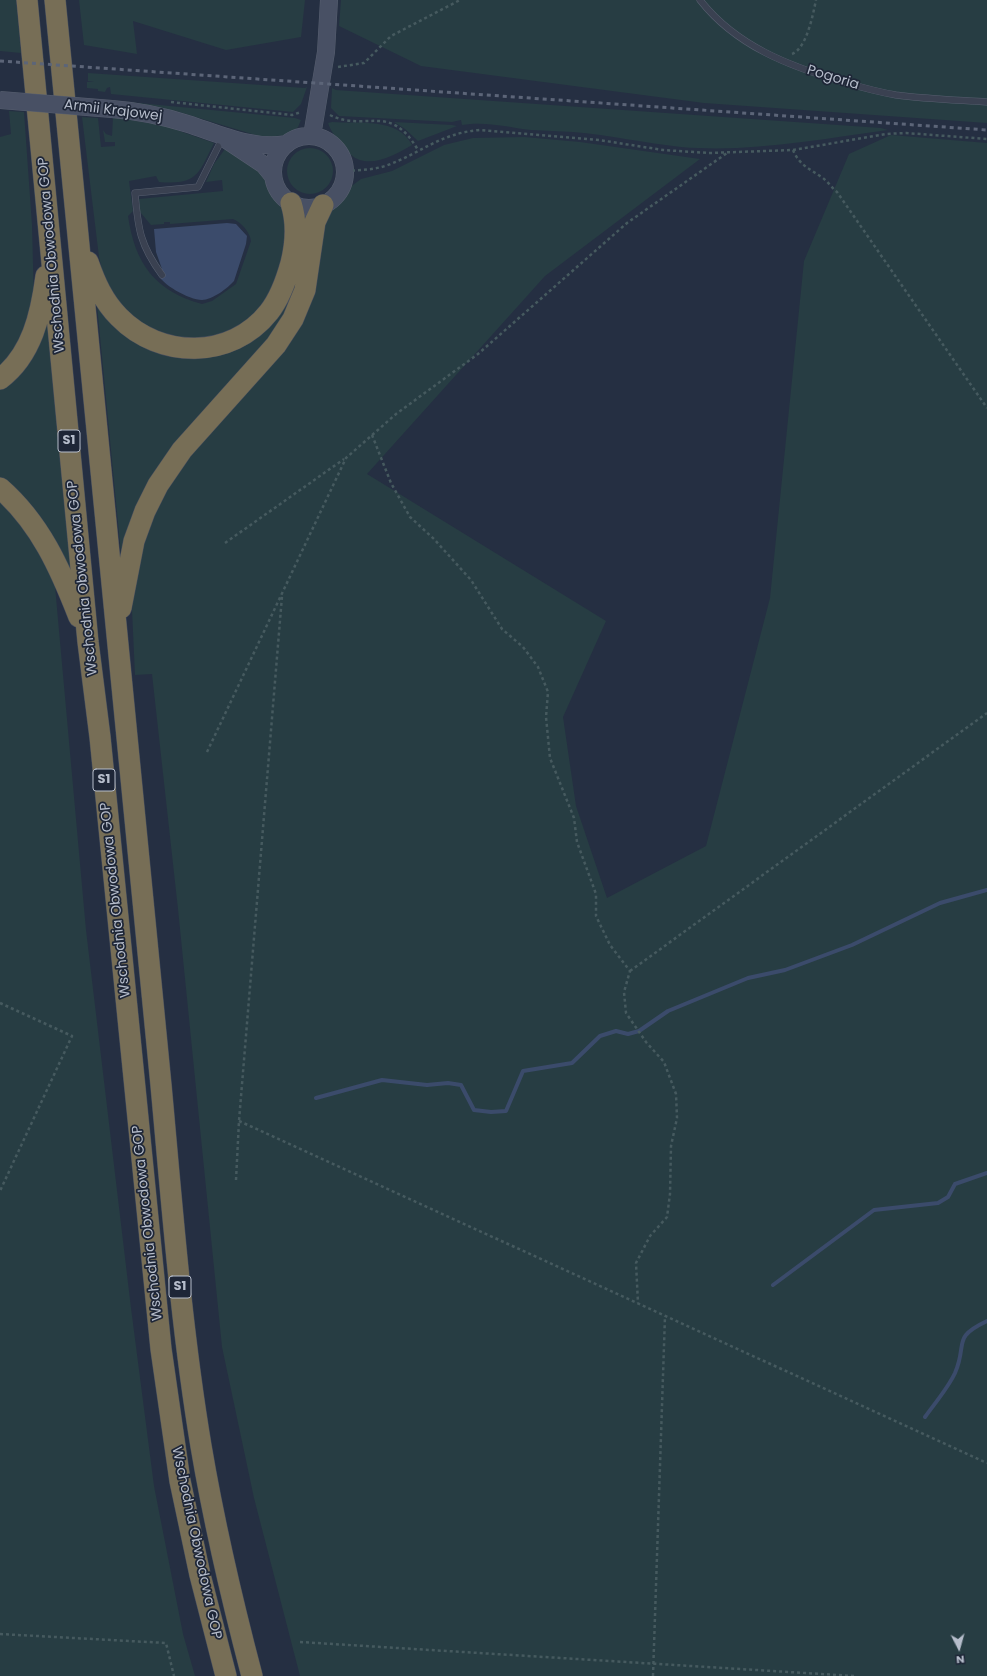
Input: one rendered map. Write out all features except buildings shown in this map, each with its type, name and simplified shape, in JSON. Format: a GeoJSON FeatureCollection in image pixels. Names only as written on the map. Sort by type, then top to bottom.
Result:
{"type":"FeatureCollection","features":[{"type":"Feature","properties":{"kind":"highway","name":"Wschodnia Obwodowa GOP"},"geometry":{"type":"LineString","coordinates":[[27,0],[88,642],[100,737],[161,1349],[180,1481],[200,1575],[226,1676]]}},
{"type":"Feature","properties":{"kind":"highway","name":"Wschodnia Obwodowa GOP"},"geometry":{"type":"LineString","coordinates":[[55,0],[176,1246],[187,1344],[209,1491],[231,1594],[252,1676]]}},
{"type":"Feature","properties":{"kind":"highway"},"geometry":{"type":"LineString","coordinates":[[79,238],[98,288],[110,307],[131,328],[153,341],[170,346],[190,349],[214,346],[235,339],[253,328],[269,312],[281,292],[290,266],[295,238],[295,218],[291,203]]}},
{"type":"Feature","properties":{"kind":"highway"},"geometry":{"type":"LineString","coordinates":[[117,634],[134,541],[150,498],[165,473],[182,450],[267,356],[288,328],[305,290],[315,222],[323,205]]}},
{"type":"Feature","properties":{"kind":"highway"},"geometry":{"type":"LineString","coordinates":[[0,379],[10,370],[23,354],[36,326],[44,292],[50,240]]}},
{"type":"Feature","properties":{"kind":"highway"},"geometry":{"type":"LineString","coordinates":[[0,488],[26,514],[44,539],[64,579],[88,642]]}},
{"type":"Feature","properties":{"kind":"main road"},"geometry":{"type":"LineString","coordinates":[[312,136],[326,52],[330,0]]}},
{"type":"Feature","properties":{"kind":"main road","name":"Armii Krajowej"},"geometry":{"type":"LineString","coordinates":[[0,100],[112,109],[164,117],[223,137],[269,145],[286,144]]}},
{"type":"Feature","properties":{"kind":"main road"},"geometry":{"type":"LineString","coordinates":[[312,136],[324,139],[334,145],[343,158],[346,171],[344,184],[339,193],[332,200],[323,205],[308,208],[291,203],[278,189],[273,167],[276,157],[286,144],[297,138],[312,136]]}},
{"type":"Feature","properties":{"kind":"main road","name":"Armii Krajowej"},"geometry":{"type":"LineString","coordinates":[[223,137],[264,165],[274,176]]}},
{"type":"Feature","properties":{"kind":"lane","name":"Pogoria"},"geometry":{"type":"LineString","coordinates":[[700,0],[718,20],[740,38],[778,60],[830,78],[882,92],[923,98],[987,102]]}},
{"type":"Feature","properties":{"kind":"lane"},"geometry":{"type":"LineString","coordinates":[[162,275],[149,258],[140,238],[134,192],[198,187],[223,137]]}},
{"type":"Feature","properties":{"kind":"path"},"geometry":{"type":"LineString","coordinates":[[332,68],[364,63],[392,36],[460,0]]}},
{"type":"Feature","properties":{"kind":"path"},"geometry":{"type":"LineString","coordinates":[[778,60],[796,52],[808,32],[816,0]]}},
{"type":"Feature","properties":{"kind":"path"},"geometry":{"type":"LineString","coordinates":[[164,102],[292,115],[303,112]]}},
{"type":"Feature","properties":{"kind":"path"},"geometry":{"type":"LineString","coordinates":[[327,114],[339,120],[385,122],[404,130],[418,150]]}},
{"type":"Feature","properties":{"kind":"path"},"geometry":{"type":"LineString","coordinates":[[346,171],[379,168],[400,160],[418,150],[454,134],[486,130],[599,140],[662,150],[727,153],[793,150],[886,134],[912,134],[987,139]]}},
{"type":"Feature","properties":{"kind":"path"},"geometry":{"type":"LineString","coordinates":[[793,150],[801,164],[824,179],[837,192],[987,408]]}},
{"type":"Feature","properties":{"kind":"path"},"geometry":{"type":"LineString","coordinates":[[225,543],[346,458],[396,414],[478,354],[627,223],[727,153]]}},
{"type":"Feature","properties":{"kind":"path"},"geometry":{"type":"LineString","coordinates":[[372,435],[391,483],[410,517],[434,539],[471,580],[502,628],[523,647],[538,667],[548,692],[546,717],[550,758],[574,818],[577,842],[596,894],[596,916],[610,945],[630,971]]}},
{"type":"Feature","properties":{"kind":"path"},"geometry":{"type":"LineString","coordinates":[[207,752],[346,458]]}},
{"type":"Feature","properties":{"kind":"path"},"geometry":{"type":"LineString","coordinates":[[236,1180],[239,1121],[282,593]]}},
{"type":"Feature","properties":{"kind":"path"},"geometry":{"type":"LineString","coordinates":[[638,1303],[636,1263],[650,1236],[667,1217],[670,1194],[671,1146],[677,1118],[676,1094],[664,1062],[646,1042],[626,1013],[624,992],[630,971],[987,713]]}},
{"type":"Feature","properties":{"kind":"path"},"geometry":{"type":"LineString","coordinates":[[0,1003],[72,1036],[0,1191]]}},
{"type":"Feature","properties":{"kind":"path"},"geometry":{"type":"LineString","coordinates":[[239,1121],[987,1463]]}},
{"type":"Feature","properties":{"kind":"path"},"geometry":{"type":"LineString","coordinates":[[653,1676],[665,1316]]}},
{"type":"Feature","properties":{"kind":"path"},"geometry":{"type":"LineString","coordinates":[[0,1634],[166,1643],[174,1676]]}},
{"type":"Feature","properties":{"kind":"path"},"geometry":{"type":"LineString","coordinates":[[300,1642],[854,1676]]}},
{"type":"Feature","properties":{"kind":"green space"},"geometry":{"type":"Polygon","coordinates":[[[0,0],[16,0],[21,53],[0,51],[0,0]]]}},
{"type":"Feature","properties":{"kind":"green space"},"geometry":{"type":"Polygon","coordinates":[[[79,0],[305,0],[301,37],[226,50],[133,21],[137,54],[84,45],[79,0]]]}},
{"type":"Feature","properties":{"kind":"green space"},"geometry":{"type":"Polygon","coordinates":[[[341,0],[987,0],[987,123],[704,103],[421,66],[339,26],[341,0]]]}},
{"type":"Feature","properties":{"kind":"green space"},"geometry":{"type":"Polygon","coordinates":[[[88,73],[307,87],[301,104],[293,112],[111,94],[110,87],[107,88],[105,92],[98,91],[98,89],[87,88],[87,82],[94,82],[88,81],[88,73]]]}},
{"type":"Feature","properties":{"kind":"green space"},"geometry":{"type":"Polygon","coordinates":[[[332,88],[336,90],[881,128],[888,130],[759,147],[681,147],[586,133],[531,130],[488,124],[462,125],[461,120],[452,122],[339,116],[331,108],[332,88]]]}},
{"type":"Feature","properties":{"kind":"green space"},"geometry":{"type":"Polygon","coordinates":[[[128,102],[295,118],[301,120],[298,127],[289,135],[262,137],[176,111],[128,102]]]}},
{"type":"Feature","properties":{"kind":"green space"},"geometry":{"type":"Polygon","coordinates":[[[9,111],[24,112],[32,225],[34,303],[19,345],[0,368],[0,137],[11,134],[9,111]]]}},
{"type":"Feature","properties":{"kind":"green space"},"geometry":{"type":"Polygon","coordinates":[[[82,117],[98,118],[101,147],[115,146],[115,142],[105,142],[103,130],[106,134],[112,136],[113,117],[165,126],[214,143],[200,170],[195,176],[189,179],[181,182],[159,182],[156,176],[129,181],[133,211],[128,216],[131,233],[142,262],[160,283],[172,292],[202,304],[212,301],[236,284],[251,241],[249,234],[242,225],[233,219],[170,224],[170,222],[164,222],[164,224],[151,225],[140,212],[139,199],[223,191],[222,180],[206,182],[214,164],[225,149],[252,162],[268,180],[273,193],[284,207],[286,248],[271,294],[248,321],[216,338],[169,338],[135,321],[113,294],[102,270],[99,257],[82,117]]]}},
{"type":"Feature","properties":{"kind":"green space"},"geometry":{"type":"Polygon","coordinates":[[[394,122],[457,126],[418,141],[405,129],[394,122]]]}},
{"type":"Feature","properties":{"kind":"green space"},"geometry":{"type":"Polygon","coordinates":[[[328,123],[365,123],[388,126],[406,136],[412,145],[390,157],[374,161],[358,159],[350,154],[334,134],[328,123]]]}},
{"type":"Feature","properties":{"kind":"green space"},"geometry":{"type":"Polygon","coordinates":[[[891,135],[987,143],[987,1676],[300,1676],[254,1498],[222,1347],[178,909],[152,674],[135,675],[132,610],[135,573],[142,537],[175,470],[262,371],[329,210],[339,201],[349,188],[361,179],[392,171],[444,145],[473,138],[524,137],[580,142],[700,159],[545,276],[367,474],[606,621],[563,717],[576,806],[607,898],[706,846],[770,598],[804,261],[849,154],[891,135]]]}},
{"type":"Feature","properties":{"kind":"green space"},"geometry":{"type":"Polygon","coordinates":[[[310,148],[323,152],[329,158],[333,171],[329,184],[323,190],[310,194],[297,190],[291,184],[287,171],[291,158],[297,152],[310,148]]]}},
{"type":"Feature","properties":{"kind":"green space"},"geometry":{"type":"Polygon","coordinates":[[[290,288],[295,290],[288,310],[123,554],[121,554],[97,305],[202,356],[290,288]]]}},
{"type":"Feature","properties":{"kind":"green space"},"geometry":{"type":"Polygon","coordinates":[[[48,325],[71,573],[0,479],[0,389],[45,326],[48,325]]]}},
{"type":"Feature","properties":{"kind":"green space"},"geometry":{"type":"Polygon","coordinates":[[[0,498],[11,509],[54,575],[86,930],[131,1308],[154,1486],[183,1634],[195,1676],[0,1676],[0,498]]]}},
{"type":"Feature","properties":{"kind":"water"},"geometry":{"type":"Polygon","coordinates":[[[227,223],[236,224],[247,236],[246,244],[234,281],[228,287],[210,298],[202,300],[176,291],[164,282],[157,273],[162,269],[156,252],[154,229],[227,223]]]}},
{"type":"Feature","properties":{"kind":"waterway"},"geometry":{"type":"LineString","coordinates":[[316,1098],[382,1080],[427,1085],[448,1083],[461,1085],[474,1110],[491,1112],[506,1111],[523,1071],[572,1063],[600,1036],[616,1031],[628,1034],[639,1031],[668,1011],[748,978],[785,970],[852,945],[940,903],[987,890]]}},
{"type":"Feature","properties":{"kind":"waterway"},"geometry":{"type":"LineString","coordinates":[[773,1285],[874,1210],[938,1203],[948,1197],[955,1184],[987,1173]]}},
{"type":"Feature","properties":{"kind":"waterway"},"geometry":{"type":"LineString","coordinates":[[925,1417],[945,1390],[955,1373],[959,1363],[964,1337],[976,1327],[987,1321]]}},
{"type":"Feature","properties":{"kind":"railway"},"geometry":{"type":"LineString","coordinates":[[0,61],[987,130]]}}]}
